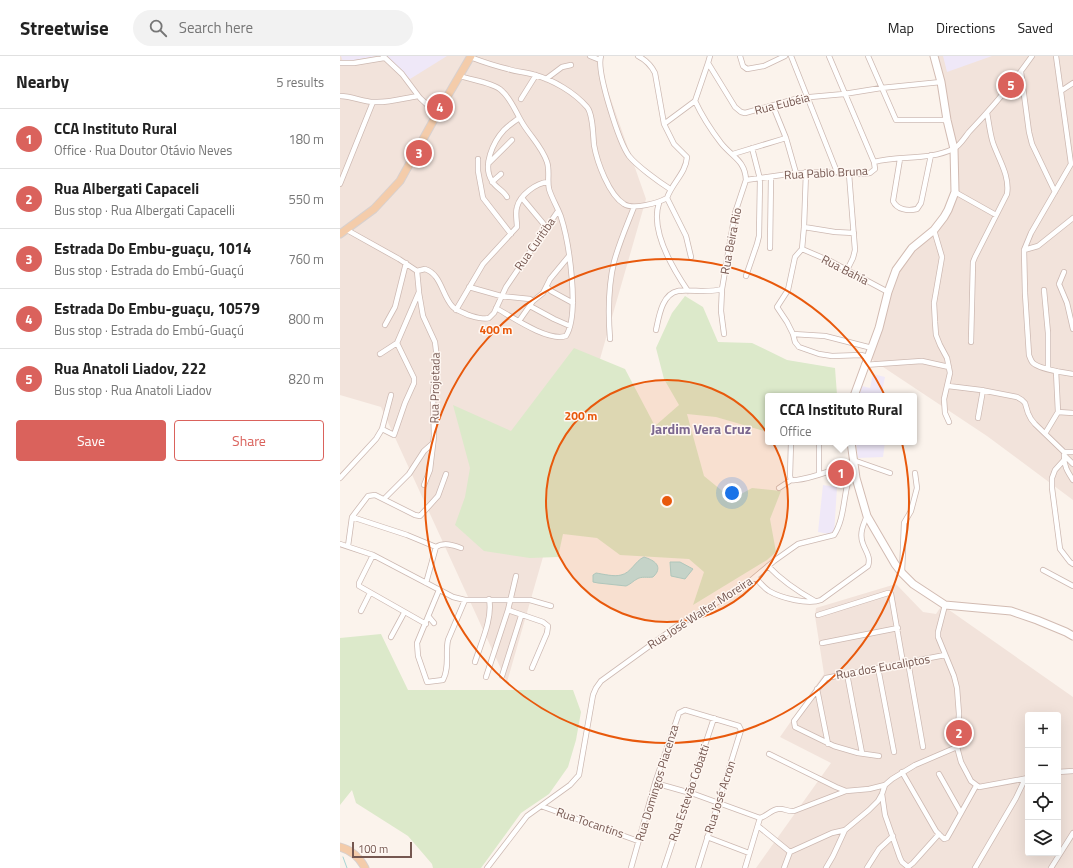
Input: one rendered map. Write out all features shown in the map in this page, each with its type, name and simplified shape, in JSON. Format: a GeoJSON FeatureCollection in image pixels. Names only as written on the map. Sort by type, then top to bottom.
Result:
{"type":"FeatureCollection","features":[{"type":"Feature","properties":{"kind":"main road"},"geometry":{"type":"LineString","coordinates":[[342,231],[374,209],[400,181],[471,57]]}},
{"type":"Feature","properties":{"kind":"main road"},"geometry":{"type":"LineString","coordinates":[[340,847],[353,854],[362,862],[365,868]]}},
{"type":"Feature","properties":{"kind":"street"},"geometry":{"type":"LineString","coordinates":[[590,56],[601,58],[604,83],[615,124],[623,146],[630,157],[670,189]]}},
{"type":"Feature","properties":{"kind":"street"},"geometry":{"type":"LineString","coordinates":[[638,56],[647,61],[655,73],[664,124],[674,144],[687,157],[684,170],[670,189],[667,198],[686,236],[691,257]]}},
{"type":"Feature","properties":{"kind":"street"},"geometry":{"type":"LineString","coordinates":[[664,124],[695,101],[710,56]]}},
{"type":"Feature","properties":{"kind":"street"},"geometry":{"type":"LineString","coordinates":[[740,56],[743,66],[747,69],[764,66],[785,56]]}},
{"type":"Feature","properties":{"kind":"street"},"geometry":{"type":"LineString","coordinates":[[791,56],[837,172]]}},
{"type":"Feature","properties":{"kind":"street"},"geometry":{"type":"LineString","coordinates":[[829,56],[874,162]]}},
{"type":"Feature","properties":{"kind":"street"},"geometry":{"type":"LineString","coordinates":[[868,56],[894,117],[898,120],[947,120]]}},
{"type":"Feature","properties":{"kind":"street"},"geometry":{"type":"LineString","coordinates":[[855,393],[864,365],[872,348],[896,270],[912,248],[934,230],[948,210],[955,192],[954,149],[947,120],[941,82],[934,56]]}},
{"type":"Feature","properties":{"kind":"street"},"geometry":{"type":"LineString","coordinates":[[954,149],[987,113],[1021,72],[1032,56]]}},
{"type":"Feature","properties":{"kind":"street"},"geometry":{"type":"LineString","coordinates":[[1056,56],[1072,164],[1031,233],[1024,250],[1025,299],[1029,355],[1034,364],[1048,369],[1073,374]]}},
{"type":"Feature","properties":{"kind":"street"},"geometry":{"type":"LineString","coordinates":[[340,64],[354,63],[383,57],[402,74],[418,96],[437,114]]}},
{"type":"Feature","properties":{"kind":"street"},"geometry":{"type":"LineString","coordinates":[[471,57],[502,68],[536,75],[546,79],[563,87],[587,107],[590,115],[598,164],[605,178],[619,200],[624,205],[634,207],[659,202],[667,198]]}},
{"type":"Feature","properties":{"kind":"street","name":"Rua Eubéia"},"geometry":{"type":"LineString","coordinates":[[708,64],[735,107],[741,112],[750,112],[791,100],[808,97],[941,82]]}},
{"type":"Feature","properties":{"kind":"street"},"geometry":{"type":"LineString","coordinates":[[546,79],[562,67],[571,65]]}},
{"type":"Feature","properties":{"kind":"street"},"geometry":{"type":"LineString","coordinates":[[1021,72],[1032,144],[1055,192]]}},
{"type":"Feature","properties":{"kind":"street"},"geometry":{"type":"LineString","coordinates":[[521,99],[536,75]]}},
{"type":"Feature","properties":{"kind":"street"},"geometry":{"type":"LineString","coordinates":[[460,76],[498,87],[510,100],[519,118],[536,140],[547,162],[548,182],[551,196],[558,211]]}},
{"type":"Feature","properties":{"kind":"street"},"geometry":{"type":"LineString","coordinates":[[1061,91],[1073,83]]}},
{"type":"Feature","properties":{"kind":"street"},"geometry":{"type":"LineString","coordinates":[[340,96],[348,96],[373,102],[418,96]]}},
{"type":"Feature","properties":{"kind":"street"},"geometry":{"type":"LineString","coordinates":[[695,101],[709,126],[725,147],[743,165],[746,180]]}},
{"type":"Feature","properties":{"kind":"street"},"geometry":{"type":"LineString","coordinates":[[340,184],[373,102]]}},
{"type":"Feature","properties":{"kind":"street"},"geometry":{"type":"LineString","coordinates":[[773,106],[786,138],[796,173]]}},
{"type":"Feature","properties":{"kind":"street"},"geometry":{"type":"LineString","coordinates":[[971,342],[973,262],[1007,194],[1008,183],[993,141],[987,113]]}},
{"type":"Feature","properties":{"kind":"street"},"geometry":{"type":"LineString","coordinates":[[507,197],[503,191],[498,189],[492,182],[488,172],[490,154],[498,137],[508,126],[519,118]]}},
{"type":"Feature","properties":{"kind":"street"},"geometry":{"type":"LineString","coordinates":[[732,154],[786,138]]}},
{"type":"Feature","properties":{"kind":"street"},"geometry":{"type":"LineString","coordinates":[[489,163],[512,140]]}},
{"type":"Feature","properties":{"kind":"street"},"geometry":{"type":"LineString","coordinates":[[746,276],[759,236],[760,179],[752,148]]}},
{"type":"Feature","properties":{"kind":"street","name":"Rua Pablo Bruna"},"geometry":{"type":"LineString","coordinates":[[746,180],[806,172],[862,174],[873,172],[875,169],[874,162],[931,155],[954,149]]}},
{"type":"Feature","properties":{"kind":"street"},"geometry":{"type":"LineString","coordinates":[[900,159],[893,201],[899,208],[912,210],[917,209],[921,203],[931,155]]}},
{"type":"Feature","properties":{"kind":"street"},"geometry":{"type":"LineString","coordinates":[[478,159],[478,172],[483,198],[510,234]]}},
{"type":"Feature","properties":{"kind":"street"},"geometry":{"type":"LineString","coordinates":[[806,172],[802,249],[795,257],[788,290],[778,303],[778,310],[787,322],[795,342],[799,347],[819,354],[832,356],[861,355],[868,357]]}},
{"type":"Feature","properties":{"kind":"street"},"geometry":{"type":"LineString","coordinates":[[492,182],[501,174]]}},
{"type":"Feature","properties":{"kind":"street"},"geometry":{"type":"LineString","coordinates":[[847,270],[854,253],[854,233],[849,174]]}},
{"type":"Feature","properties":{"kind":"street"},"geometry":{"type":"LineString","coordinates":[[770,248],[771,177]]}},
{"type":"Feature","properties":{"kind":"street","name":"Rua Beira Rio"},"geometry":{"type":"LineString","coordinates":[[724,334],[721,311],[722,289],[736,213],[746,180]]}},
{"type":"Feature","properties":{"kind":"street"},"geometry":{"type":"LineString","coordinates":[[456,310],[483,264],[517,227],[516,208],[522,198],[538,185],[548,182]]}},
{"type":"Feature","properties":{"kind":"street"},"geometry":{"type":"LineString","coordinates":[[955,192],[996,215]]}},
{"type":"Feature","properties":{"kind":"street"},"geometry":{"type":"LineString","coordinates":[[522,198],[547,228]]}},
{"type":"Feature","properties":{"kind":"street"},"geometry":{"type":"LineString","coordinates":[[659,202],[656,220],[657,227],[669,259],[688,292]]}},
{"type":"Feature","properties":{"kind":"street"},"geometry":{"type":"LineString","coordinates":[[610,339],[608,310],[612,270],[634,207]]}},
{"type":"Feature","properties":{"kind":"street","name":"Rua Curitiba"},"geometry":{"type":"LineString","coordinates":[[496,308],[514,275],[558,211]]}},
{"type":"Feature","properties":{"kind":"street","name":"Rua Curitiba"},"geometry":{"type":"LineString","coordinates":[[558,211],[561,218],[569,256],[573,287],[573,303],[570,326]]}},
{"type":"Feature","properties":{"kind":"street"},"geometry":{"type":"LineString","coordinates":[[1024,250],[1038,246],[1073,218]]}},
{"type":"Feature","properties":{"kind":"street"},"geometry":{"type":"LineString","coordinates":[[804,227],[835,232],[854,233]]}},
{"type":"Feature","properties":{"kind":"street"},"geometry":{"type":"LineString","coordinates":[[934,230],[942,257],[934,303],[936,335],[947,358],[950,373],[944,399],[944,406],[949,422]]}},
{"type":"Feature","properties":{"kind":"street"},"geometry":{"type":"LineString","coordinates":[[342,231],[406,263],[417,271],[425,269],[439,282],[450,305],[456,310],[471,316],[486,319],[492,315],[496,308],[544,334],[562,337],[567,335],[570,326],[550,317],[532,304],[530,299],[502,296],[469,287]]}},
{"type":"Feature","properties":{"kind":"street","name":"Rua Bahía"},"geometry":{"type":"LineString","coordinates":[[802,249],[830,261],[888,292]]}},
{"type":"Feature","properties":{"kind":"street"},"geometry":{"type":"LineString","coordinates":[[519,321],[532,304],[542,295],[550,279],[569,256]]}},
{"type":"Feature","properties":{"kind":"street"},"geometry":{"type":"LineString","coordinates":[[385,325],[395,306],[406,263]]}},
{"type":"Feature","properties":{"kind":"street","name":"Rua Projetada"},"geometry":{"type":"LineString","coordinates":[[417,271],[423,316],[431,332],[438,359],[433,393],[435,430],[432,444],[430,470],[424,485]]}},
{"type":"Feature","properties":{"kind":"street"},"geometry":{"type":"LineString","coordinates":[[1064,272],[1059,284],[1067,303],[1073,329]]}},
{"type":"Feature","properties":{"kind":"street"},"geometry":{"type":"LineString","coordinates":[[547,287],[551,291],[573,303]]}},
{"type":"Feature","properties":{"kind":"street"},"geometry":{"type":"LineString","coordinates":[[656,330],[659,315],[666,298],[673,292],[715,291],[722,289]]}},
{"type":"Feature","properties":{"kind":"street"},"geometry":{"type":"LineString","coordinates":[[1044,290],[1049,339],[1048,369]]}},
{"type":"Feature","properties":{"kind":"street","name":"Rua Projetada"},"geometry":{"type":"LineString","coordinates":[[382,430],[394,435],[405,403],[414,383],[414,378],[397,343],[419,292]]}},
{"type":"Feature","properties":{"kind":"street"},"geometry":{"type":"LineString","coordinates":[[793,334],[825,336],[872,348]]}},
{"type":"Feature","properties":{"kind":"street"},"geometry":{"type":"LineString","coordinates":[[380,354],[397,343]]}},
{"type":"Feature","properties":{"kind":"street"},"geometry":{"type":"LineString","coordinates":[[864,365],[922,361],[949,367]]}},
{"type":"Feature","properties":{"kind":"street"},"geometry":{"type":"LineString","coordinates":[[1046,432],[1058,412],[1056,371]]}},
{"type":"Feature","properties":{"kind":"street"},"geometry":{"type":"LineString","coordinates":[[948,386],[984,390],[1017,397],[1022,400],[1025,403],[1031,419],[1046,432],[1073,464]]}},
{"type":"Feature","properties":{"kind":"street"},"geometry":{"type":"LineString","coordinates":[[978,418],[984,390]]}},
{"type":"Feature","properties":{"kind":"street"},"geometry":{"type":"LineString","coordinates":[[340,478],[376,439],[382,430],[391,394]]}},
{"type":"Feature","properties":{"kind":"street"},"geometry":{"type":"LineString","coordinates":[[1058,412],[1073,413]]}},
{"type":"Feature","properties":{"kind":"street"},"geometry":{"type":"LineString","coordinates":[[384,499],[409,474],[424,451],[432,444]]}},
{"type":"Feature","properties":{"kind":"street"},"geometry":{"type":"LineString","coordinates":[[791,480],[792,445]]}},
{"type":"Feature","properties":{"kind":"street"},"geometry":{"type":"LineString","coordinates":[[819,445],[819,474]]}},
{"type":"Feature","properties":{"kind":"street"},"geometry":{"type":"LineString","coordinates":[[851,445],[853,463],[867,516],[875,532],[902,573],[913,584],[945,604],[1011,611],[1044,623],[1073,636]]}},
{"type":"Feature","properties":{"kind":"street"},"geometry":{"type":"LineString","coordinates":[[1073,452],[1064,455],[1052,478],[1060,549],[1073,564]]}},
{"type":"Feature","properties":{"kind":"street"},"geometry":{"type":"LineString","coordinates":[[1064,455],[1066,470],[1073,480]]}},
{"type":"Feature","properties":{"kind":"street"},"geometry":{"type":"LineString","coordinates":[[780,488],[791,480],[819,474],[853,463],[890,473]]}},
{"type":"Feature","properties":{"kind":"street","name":"Rua José Walter Moreira"},"geometry":{"type":"LineString","coordinates":[[487,868],[527,816],[570,785],[579,775],[594,695],[596,688],[601,681],[677,626],[744,587],[768,566],[798,544],[812,540],[829,538],[834,535],[839,526],[846,482],[853,463]]}},
{"type":"Feature","properties":{"kind":"street"},"geometry":{"type":"LineString","coordinates":[[902,573],[904,523],[911,511],[916,488],[915,473]]}},
{"type":"Feature","properties":{"kind":"street"},"geometry":{"type":"LineString","coordinates":[[348,546],[352,517],[370,494],[384,499],[417,516],[420,516],[438,496],[446,474]]}},
{"type":"Feature","properties":{"kind":"street"},"geometry":{"type":"LineString","coordinates":[[755,577],[771,592],[798,600],[817,602],[868,566],[869,557],[863,544],[862,531],[867,516]]}},
{"type":"Feature","properties":{"kind":"street"},"geometry":{"type":"LineString","coordinates":[[352,517],[406,535],[436,547],[439,545],[448,544],[461,548]]}},
{"type":"Feature","properties":{"kind":"street"},"geometry":{"type":"LineString","coordinates":[[340,544],[372,555],[453,597],[465,600],[530,600],[551,606]]}},
{"type":"Feature","properties":{"kind":"street"},"geometry":{"type":"LineString","coordinates":[[426,583],[436,547]]}},
{"type":"Feature","properties":{"kind":"street"},"geometry":{"type":"LineString","coordinates":[[372,555],[359,585],[361,588],[426,624]]}},
{"type":"Feature","properties":{"kind":"street"},"geometry":{"type":"LineString","coordinates":[[768,566],[777,576],[792,588],[817,602]]}},
{"type":"Feature","properties":{"kind":"street"},"geometry":{"type":"LineString","coordinates":[[1043,570],[1073,586]]}},
{"type":"Feature","properties":{"kind":"street"},"geometry":{"type":"LineString","coordinates":[[486,677],[508,610],[516,576]]}},
{"type":"Feature","properties":{"kind":"street"},"geometry":{"type":"LineString","coordinates":[[439,590],[417,643],[418,656],[427,682],[443,680],[447,670],[448,640],[465,600]]}},
{"type":"Feature","properties":{"kind":"street"},"geometry":{"type":"LineString","coordinates":[[361,611],[370,593]]}},
{"type":"Feature","properties":{"kind":"street"},"geometry":{"type":"LineString","coordinates":[[818,615],[888,593],[891,594],[923,747]]}},
{"type":"Feature","properties":{"kind":"street"},"geometry":{"type":"LineString","coordinates":[[475,662],[489,617],[489,599]]}},
{"type":"Feature","properties":{"kind":"street"},"geometry":{"type":"LineString","coordinates":[[945,604],[939,624],[938,637],[954,676],[957,688],[959,714],[957,747],[961,762],[968,776],[976,786],[982,787],[1025,778]]}},
{"type":"Feature","properties":{"kind":"street"},"geometry":{"type":"LineString","coordinates":[[508,610],[521,616],[543,622],[548,626],[547,633],[532,668]]}},
{"type":"Feature","properties":{"kind":"street"},"geometry":{"type":"LineString","coordinates":[[391,637],[404,613]]}},
{"type":"Feature","properties":{"kind":"street"},"geometry":{"type":"LineString","coordinates":[[502,676],[521,616]]}},
{"type":"Feature","properties":{"kind":"street"},"geometry":{"type":"LineString","coordinates":[[429,617],[434,623]]}},
{"type":"Feature","properties":{"kind":"street"},"geometry":{"type":"LineString","coordinates":[[822,643],[898,628]]}},
{"type":"Feature","properties":{"kind":"street","name":"Rua dos Eucaliptos"},"geometry":{"type":"LineString","coordinates":[[879,756],[862,754],[828,744],[795,727],[794,721],[826,678],[945,655]]}},
{"type":"Feature","properties":{"kind":"street"},"geometry":{"type":"LineString","coordinates":[[878,668],[894,752]]}},
{"type":"Feature","properties":{"kind":"street"},"geometry":{"type":"LineString","coordinates":[[847,674],[862,754]]}},
{"type":"Feature","properties":{"kind":"street"},"geometry":{"type":"LineString","coordinates":[[817,689],[828,744]]}},
{"type":"Feature","properties":{"kind":"street","name":"Rua Domingos Piacenza"},"geometry":{"type":"LineString","coordinates":[[631,868],[655,783],[679,713],[685,710],[739,726]]}},
{"type":"Feature","properties":{"kind":"street","name":"Rua Estevão Cobatti"},"geometry":{"type":"LineString","coordinates":[[664,868],[714,718]]}},
{"type":"Feature","properties":{"kind":"street","name":"Rua José Acron"},"geometry":{"type":"LineString","coordinates":[[698,868],[742,730],[739,726]]}},
{"type":"Feature","properties":{"kind":"street"},"geometry":{"type":"LineString","coordinates":[[655,783],[689,793],[760,818],[776,809],[794,811],[846,791],[869,789],[885,784],[915,765],[957,747]]}},
{"type":"Feature","properties":{"kind":"street"},"geometry":{"type":"LineString","coordinates":[[769,754],[846,791]]}},
{"type":"Feature","properties":{"kind":"street"},"geometry":{"type":"LineString","coordinates":[[1061,772],[1073,771]]}},
{"type":"Feature","properties":{"kind":"street"},"geometry":{"type":"LineString","coordinates":[[902,772],[939,834],[944,839],[947,838],[976,786]]}},
{"type":"Feature","properties":{"kind":"street"},"geometry":{"type":"LineString","coordinates":[[940,774],[961,813]]}},
{"type":"Feature","properties":{"kind":"street"},"geometry":{"type":"LineString","coordinates":[[975,868],[1025,782]]}},
{"type":"Feature","properties":{"kind":"street"},"geometry":{"type":"LineString","coordinates":[[826,868],[845,830],[869,810],[882,794],[885,784]]}},
{"type":"Feature","properties":{"kind":"street"},"geometry":{"type":"LineString","coordinates":[[882,794],[885,815],[901,861],[908,867],[913,864],[939,834]]}},
{"type":"Feature","properties":{"kind":"street","name":"Rua Tocantins"},"geometry":{"type":"LineString","coordinates":[[541,806],[638,841]]}},
{"type":"Feature","properties":{"kind":"street"},"geometry":{"type":"LineString","coordinates":[[745,868],[760,818]]}},
{"type":"Feature","properties":{"kind":"street"},"geometry":{"type":"LineString","coordinates":[[758,826],[790,852]]}},
{"type":"Feature","properties":{"kind":"street"},"geometry":{"type":"LineString","coordinates":[[784,868],[790,852],[832,833],[845,830]]}},
{"type":"Feature","properties":{"kind":"street"},"geometry":{"type":"LineString","coordinates":[[1051,868],[1073,833]]}},
{"type":"Feature","properties":{"kind":"street"},"geometry":{"type":"LineString","coordinates":[[867,868],[879,849],[893,836]]}},
{"type":"Feature","properties":{"kind":"street"},"geometry":{"type":"LineString","coordinates":[[707,837],[749,853]]}},
{"type":"Feature","properties":{"kind":"shaded area"},"geometry":{"type":"Polygon","coordinates":[[[340,56],[593,56],[597,60],[646,199],[507,682],[381,407],[340,395],[340,56]]]}},
{"type":"Feature","properties":{"kind":"shaded area"},"geometry":{"type":"Polygon","coordinates":[[[341,56],[377,56],[343,62],[341,56]]]}},
{"type":"Feature","properties":{"kind":"shaded area"},"geometry":{"type":"Polygon","coordinates":[[[386,56],[447,56],[410,79],[386,56]]]}},
{"type":"Feature","properties":{"kind":"shaded area"},"geometry":{"type":"Polygon","coordinates":[[[935,56],[1073,56],[1073,500],[987,436],[868,357],[895,273],[938,227],[955,202],[954,149],[935,56]]]}},
{"type":"Feature","properties":{"kind":"shaded area"},"geometry":{"type":"Polygon","coordinates":[[[943,56],[992,56],[947,72],[943,56]]]}},
{"type":"Feature","properties":{"kind":"shaded area"},"geometry":{"type":"Polygon","coordinates":[[[873,374],[885,377],[882,393],[860,393],[862,386],[870,388],[873,374]]]}},
{"type":"Feature","properties":{"kind":"shaded area"},"geometry":{"type":"Polygon","coordinates":[[[856,445],[885,445],[883,457],[858,458],[856,445]]]}},
{"type":"Feature","properties":{"kind":"shaded area"},"geometry":{"type":"Polygon","coordinates":[[[823,485],[837,487],[834,535],[818,532],[823,485]]]}},
{"type":"Feature","properties":{"kind":"shaded area"},"geometry":{"type":"Polygon","coordinates":[[[896,584],[923,612],[936,614],[942,605],[1073,697],[1073,868],[756,868],[831,763],[780,737],[824,674],[815,616],[816,608],[896,584]]]}},
{"type":"Feature","properties":{"kind":"green space"},"geometry":{"type":"Polygon","coordinates":[[[685,296],[703,307],[718,342],[752,343],[787,360],[835,368],[837,393],[765,393],[764,431],[716,417],[687,414],[704,476],[732,499],[752,488],[781,491],[770,519],[776,552],[767,560],[693,605],[704,572],[689,559],[620,555],[597,538],[563,534],[558,557],[530,558],[484,551],[455,525],[465,497],[470,468],[453,405],[511,431],[574,348],[625,369],[655,426],[679,405],[664,379],[656,348],[672,313],[685,296]]]}},
{"type":"Feature","properties":{"kind":"green space"},"geometry":{"type":"Polygon","coordinates":[[[381,634],[408,690],[573,690],[581,712],[576,740],[568,767],[549,794],[521,813],[481,868],[433,868],[432,864],[408,836],[356,803],[352,790],[340,805],[340,638],[381,634]]]}},
{"type":"Feature","properties":{"kind":"water"},"geometry":{"type":"Polygon","coordinates":[[[644,557],[654,562],[658,566],[657,572],[653,577],[639,578],[626,586],[593,582],[593,575],[596,573],[612,576],[624,574],[644,557]]]}},
{"type":"Feature","properties":{"kind":"water"},"geometry":{"type":"Polygon","coordinates":[[[670,562],[680,562],[693,569],[685,579],[671,576],[670,562]]]}},
{"type":"Feature","properties":{"kind":"waterway"},"geometry":{"type":"LineString","coordinates":[[343,857],[347,868]]}},
{"type":"Feature","properties":{"kind":"place","name":"Rua Anatoli Liadov, 222"},"geometry":{"type":"Point","coordinates":[1011,85]}},
{"type":"Feature","properties":{"kind":"place","name":"Estrada Do Embu-guaçu, 10579"},"geometry":{"type":"Point","coordinates":[440,107]}},
{"type":"Feature","properties":{"kind":"place","name":"Estrada Do Embu-guaçu, 1014"},"geometry":{"type":"Point","coordinates":[419,153]}},
{"type":"Feature","properties":{"kind":"place","name":"CCA Instituto Rural"},"geometry":{"type":"Point","coordinates":[841,473]}},
{"type":"Feature","properties":{"kind":"place","name":"Rua Albergati Capaceli"},"geometry":{"type":"Point","coordinates":[959,733]}},
{"type":"Feature","properties":{"kind":"district","name":"Jardim Vera Cruz"},"geometry":{"type":"Point","coordinates":[701,429]}}]}
